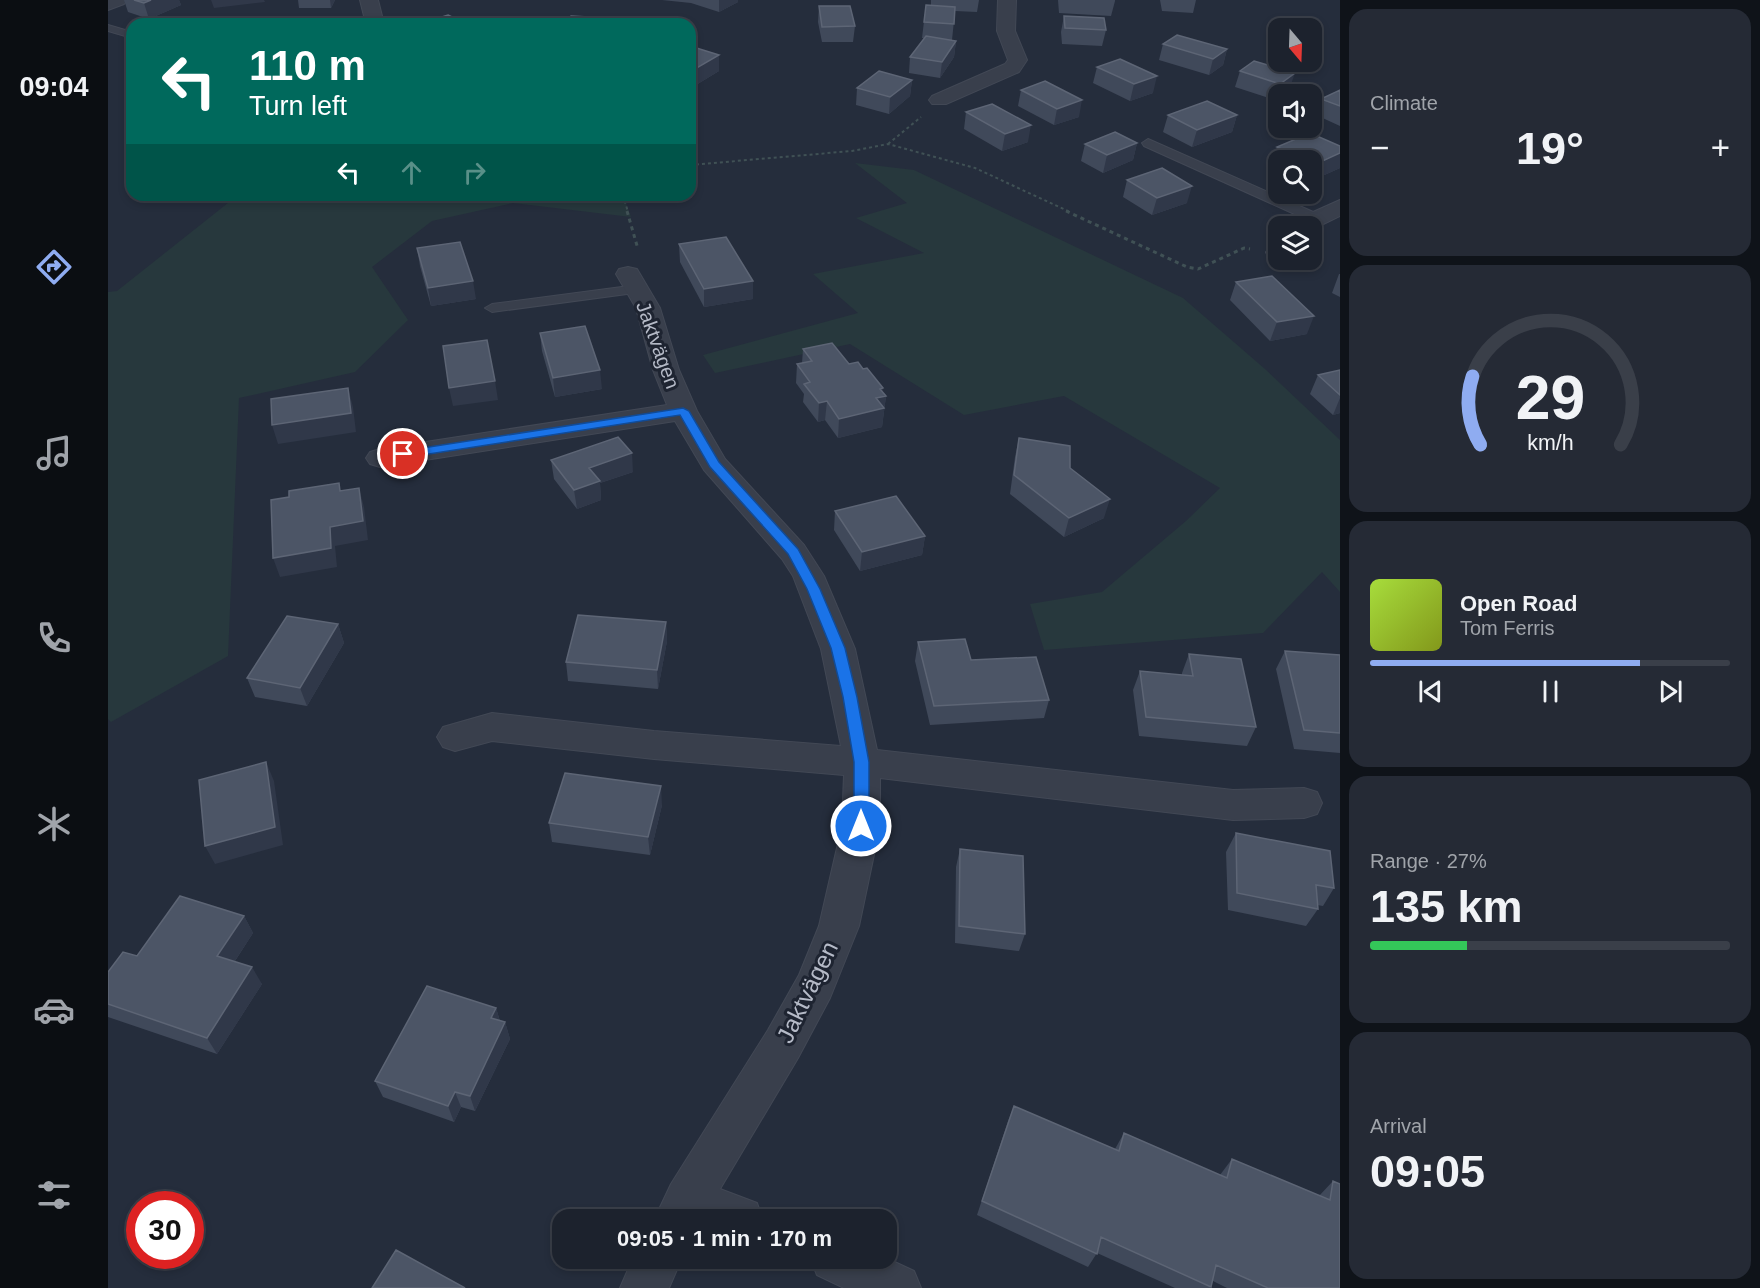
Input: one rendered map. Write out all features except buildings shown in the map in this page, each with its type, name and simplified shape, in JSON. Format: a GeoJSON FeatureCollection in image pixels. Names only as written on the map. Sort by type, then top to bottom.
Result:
{"type":"FeatureCollection","features":[{"type":"Feature","properties":{"kind":"street"},"geometry":{"type":"LineString","coordinates":[[108,5],[118,0]]}},
{"type":"Feature","properties":{"kind":"street"},"geometry":{"type":"LineString","coordinates":[[369,0],[374,18]]}},
{"type":"Feature","properties":{"kind":"street"},"geometry":{"type":"LineString","coordinates":[[939,100],[1012,68],[1018,60],[1006,31],[1007,0]]}},
{"type":"Feature","properties":{"kind":"street"},"geometry":{"type":"LineString","coordinates":[[1321,216],[1340,207]]}},
{"type":"Feature","properties":{"kind":"street","name":"Jaktvägen"},"geometry":{"type":"LineString","coordinates":[[632,282],[648,308],[666,370],[683,411],[714,464],[793,552],[808,576],[838,648],[862,762],[861,826],[835,936],[815,985],[783,1044],[683,1209]]}},
{"type":"Feature","properties":{"kind":"street"},"geometry":{"type":"LineString","coordinates":[[380,458],[683,411]]}},
{"type":"Feature","properties":{"kind":"street"},"geometry":{"type":"LineString","coordinates":[[455,737],[492,727],[654,745],[862,762],[1233,805],[1304,803]]}},
{"type":"Feature","properties":{"kind":"street"},"geometry":{"type":"LineString","coordinates":[[644,1288],[653,1269]]}},
{"type":"Feature","properties":{"kind":"street"},"geometry":{"type":"LineString","coordinates":[[857,1269],[897,1288]]}},
{"type":"Feature","properties":{"kind":"lane"},"geometry":{"type":"LineString","coordinates":[[108,28],[126,33]]}},
{"type":"Feature","properties":{"kind":"lane"},"geometry":{"type":"LineString","coordinates":[[1148,143],[1296,216]]}},
{"type":"Feature","properties":{"kind":"lane"},"geometry":{"type":"LineString","coordinates":[[492,308],[632,282]]}},
{"type":"Feature","properties":{"kind":"path"},"geometry":{"type":"LineString","coordinates":[[888,144],[939,100]]}},
{"type":"Feature","properties":{"kind":"path"},"geometry":{"type":"LineString","coordinates":[[696,164],[852,151],[888,144],[975,168],[1187,267],[1198,269],[1244,248],[1268,252]]}},
{"type":"Feature","properties":{"kind":"path"},"geometry":{"type":"LineString","coordinates":[[625,201],[641,264],[632,282]]}},
{"type":"Feature","properties":{"kind":"shaded area"},"geometry":{"type":"Polygon","coordinates":[[[855,163],[914,170],[1183,298],[1265,369],[1340,440],[1340,592],[1322,572],[1263,633],[1044,650],[1030,604],[1102,592],[1186,521],[1220,488],[1064,396],[964,415],[850,344],[715,373],[703,355],[858,313],[813,274],[924,253],[856,218],[907,203],[855,163]]]}},
{"type":"Feature","properties":{"kind":"shaded area"},"geometry":{"type":"Polygon","coordinates":[[[230,201],[625,201],[631,217],[513,203],[432,221],[372,267],[408,320],[355,372],[239,398],[228,656],[111,722],[108,719],[108,292],[117,291],[230,201]]]}},
{"type":"Feature","properties":{"kind":"route"},"geometry":{"type":"LineString","coordinates":[[403,454],[683,411],[714,464],[793,552],[808,576],[838,648],[850,697],[862,762],[861,826]]}}]}
